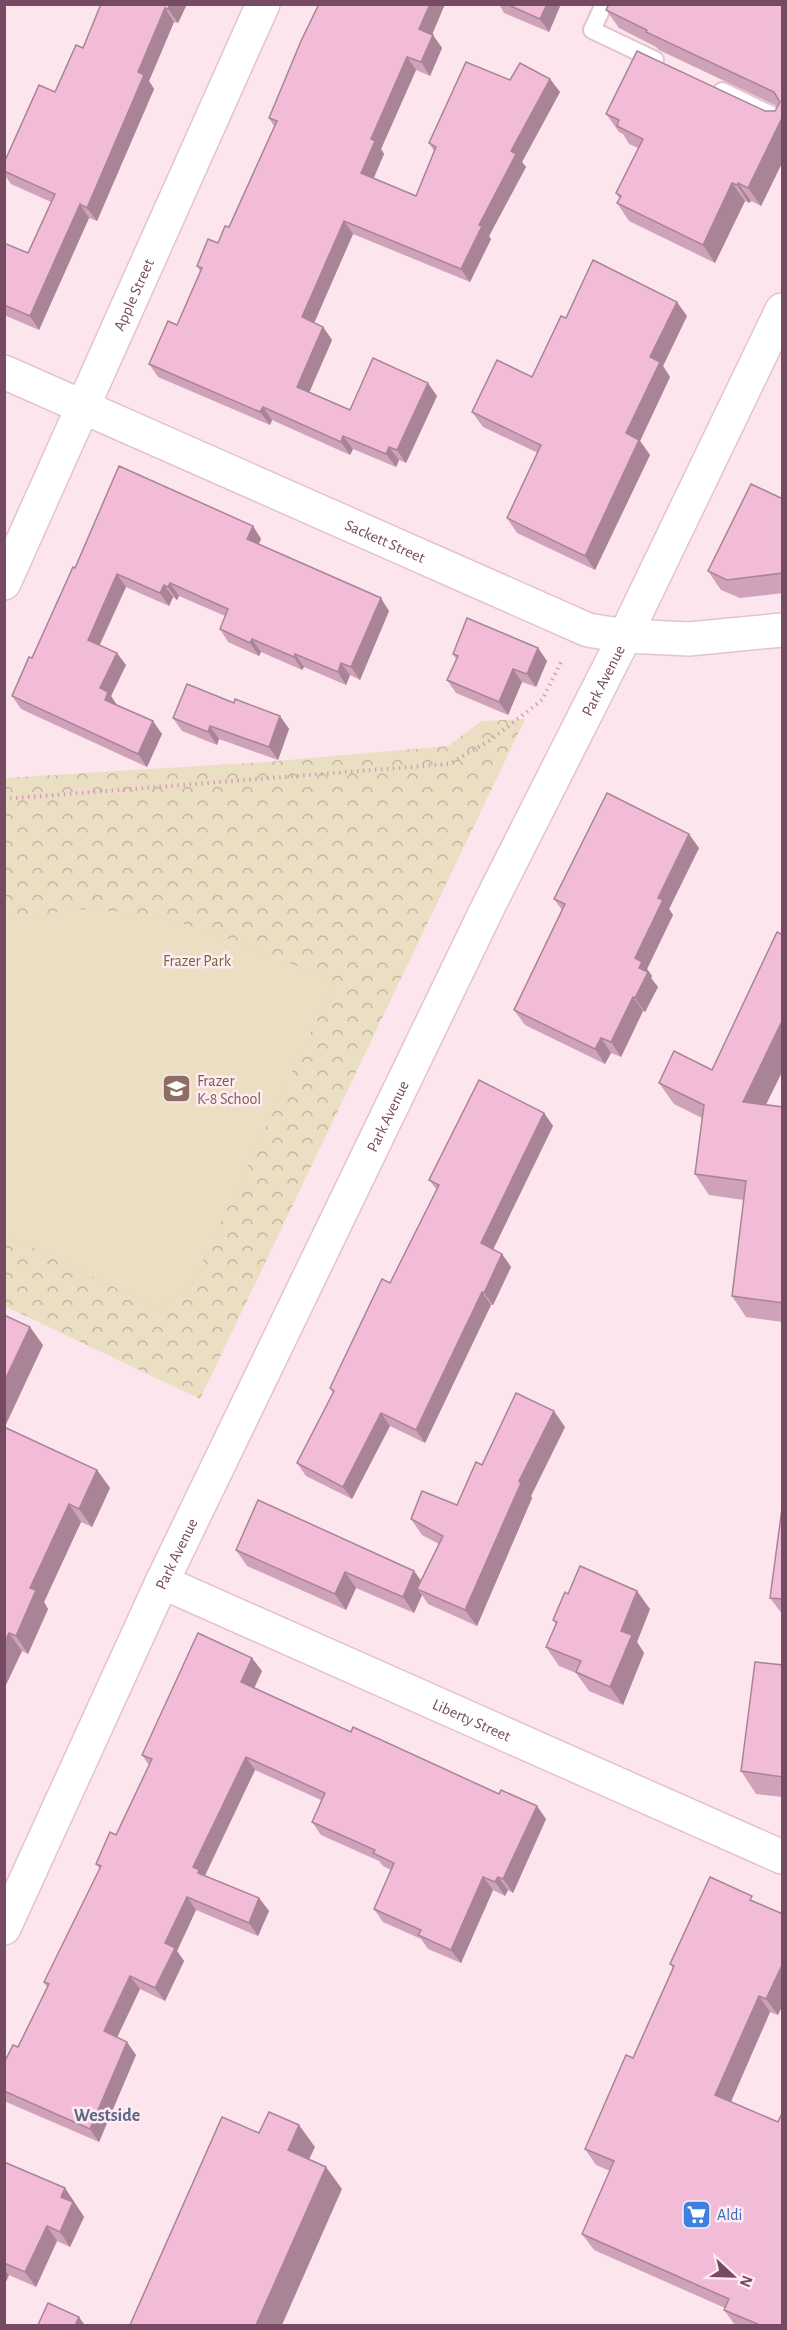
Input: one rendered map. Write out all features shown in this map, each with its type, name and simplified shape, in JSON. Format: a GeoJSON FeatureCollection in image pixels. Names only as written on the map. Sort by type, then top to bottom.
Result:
{"type":"FeatureCollection","features":[{"type":"Feature","properties":{"kind":"street","name":"Apple Street"},"geometry":{"type":"LineString","coordinates":[[4,583],[263,4]]}},
{"type":"Feature","properties":{"kind":"street","name":"Park Avenue"},"geometry":{"type":"LineString","coordinates":[[5,1927],[162,1582],[489,904],[625,636],[783,310]]}},
{"type":"Feature","properties":{"kind":"street","name":"Sackett Street"},"geometry":{"type":"LineString","coordinates":[[4,372],[588,630],[625,636],[689,639],[783,630]]}},
{"type":"Feature","properties":{"kind":"street","name":"Liberty Street"},"geometry":{"type":"LineString","coordinates":[[162,1582],[783,1857]]}},
{"type":"Feature","properties":{"kind":"lane"},"geometry":{"type":"LineString","coordinates":[[604,4],[592,30],[666,65]]}},
{"type":"Feature","properties":{"kind":"lane"},"geometry":{"type":"LineString","coordinates":[[708,85],[783,120]]}},
{"type":"Feature","properties":{"kind":"path"},"geometry":{"type":"LineString","coordinates":[[4,799],[449,765],[489,741],[542,700],[562,660]]}},
{"type":"Feature","properties":{"kind":"green space","name":"Frazer Park"},"geometry":{"type":"Polygon","coordinates":[[[525,719],[200,1399],[5,1306],[4,778],[266,762],[448,746],[482,721],[525,719]]]}},
{"type":"Feature","properties":{"kind":"green space"},"geometry":{"type":"Polygon","coordinates":[[[75,909],[153,914],[224,937],[335,981],[188,1292],[157,1308],[5,1234],[5,921],[75,909]]]}},
{"type":"Feature","properties":{"kind":"building"},"geometry":{"type":"Polygon","coordinates":[[[101,4],[170,4],[168,9],[165,8],[138,72],[144,75],[87,208],[80,204],[30,316],[4,305],[4,243],[28,253],[55,194],[4,171],[4,163],[39,85],[55,92],[76,45],[83,48],[101,4]]]}},
{"type":"Feature","properties":{"kind":"building"},"geometry":{"type":"Polygon","coordinates":[[[319,4],[430,4],[419,29],[433,35],[421,62],[407,57],[371,139],[375,141],[361,173],[416,196],[436,147],[429,143],[466,62],[510,80],[520,63],[550,79],[511,151],[516,154],[479,225],[482,226],[461,269],[344,221],[302,317],[323,327],[297,387],[350,410],[373,358],[428,383],[397,450],[389,447],[386,454],[343,436],[341,442],[263,407],[260,412],[149,364],[168,321],[177,325],[202,268],[197,266],[208,239],[218,243],[225,226],[229,227],[277,121],[269,118],[319,4]]]}},
{"type":"Feature","properties":{"kind":"building"},"geometry":{"type":"Polygon","coordinates":[[[506,4],[547,4],[540,19],[506,4]]]}},
{"type":"Feature","properties":{"kind":"building"},"geometry":{"type":"Polygon","coordinates":[[[609,4],[783,4],[783,116],[748,188],[732,183],[703,245],[617,203],[621,196],[616,193],[643,139],[617,126],[619,120],[606,114],[637,51],[765,111],[775,111],[780,102],[774,92],[646,32],[647,30],[606,10],[609,4]]]}},
{"type":"Feature","properties":{"kind":"building"},"geometry":{"type":"Polygon","coordinates":[[[593,260],[677,302],[650,357],[660,362],[626,433],[639,440],[585,556],[507,518],[541,445],[472,412],[497,360],[532,377],[561,316],[566,318],[593,260]]]}},
{"type":"Feature","properties":{"kind":"building"},"geometry":{"type":"Polygon","coordinates":[[[119,466],[253,526],[247,539],[381,598],[351,667],[341,663],[338,672],[252,639],[250,643],[220,629],[228,609],[170,583],[168,587],[164,585],[160,593],[117,574],[88,640],[117,653],[100,688],[108,692],[105,700],[153,721],[138,754],[12,696],[29,657],[32,658],[73,567],[75,568],[119,466]]]}},
{"type":"Feature","properties":{"kind":"building"},"geometry":{"type":"Polygon","coordinates":[[[751,484],[783,499],[783,573],[727,580],[708,571],[751,484]]]}},
{"type":"Feature","properties":{"kind":"building"},"geometry":{"type":"Polygon","coordinates":[[[467,618],[538,648],[527,674],[513,669],[499,702],[447,680],[458,656],[453,654],[467,618]]]}},
{"type":"Feature","properties":{"kind":"building"},"geometry":{"type":"Polygon","coordinates":[[[187,684],[234,703],[235,699],[280,716],[269,747],[210,726],[208,732],[173,718],[187,684]]]}},
{"type":"Feature","properties":{"kind":"building"},"geometry":{"type":"Polygon","coordinates":[[[607,793],[689,834],[658,898],[663,900],[635,958],[642,962],[639,968],[648,972],[611,1042],[601,1038],[595,1049],[514,1010],[565,904],[554,899],[607,793]]]}},
{"type":"Feature","properties":{"kind":"building"},"geometry":{"type":"Polygon","coordinates":[[[777,932],[783,935],[783,1019],[743,1102],[783,1107],[783,1303],[732,1296],[746,1181],[695,1174],[704,1105],[659,1083],[674,1051],[712,1070],[777,932]]]}},
{"type":"Feature","properties":{"kind":"building"},"geometry":{"type":"Polygon","coordinates":[[[479,1080],[544,1113],[481,1243],[502,1254],[416,1430],[381,1413],[343,1487],[297,1463],[334,1391],[330,1388],[382,1279],[390,1283],[439,1185],[429,1180],[479,1080]]]}},
{"type":"Feature","properties":{"kind":"building"},"geometry":{"type":"Polygon","coordinates":[[[4,1315],[30,1327],[4,1382],[4,1315]]]}},
{"type":"Feature","properties":{"kind":"building"},"geometry":{"type":"Polygon","coordinates":[[[516,1393],[554,1411],[519,1481],[521,1483],[465,1610],[417,1589],[443,1536],[411,1519],[422,1491],[457,1505],[476,1462],[482,1465],[516,1393]]]}},
{"type":"Feature","properties":{"kind":"building"},"geometry":{"type":"Polygon","coordinates":[[[4,1427],[97,1470],[79,1509],[69,1504],[30,1588],[36,1590],[16,1636],[9,1633],[4,1643],[4,1427]]]}},
{"type":"Feature","properties":{"kind":"building"},"geometry":{"type":"Polygon","coordinates":[[[258,1500],[414,1571],[403,1597],[345,1572],[335,1594],[236,1550],[258,1500]]]}},
{"type":"Feature","properties":{"kind":"building"},"geometry":{"type":"Polygon","coordinates":[[[783,1501],[783,1599],[770,1598],[783,1501]]]}},
{"type":"Feature","properties":{"kind":"building"},"geometry":{"type":"Polygon","coordinates":[[[580,1566],[637,1591],[621,1631],[632,1635],[610,1687],[576,1672],[581,1661],[546,1647],[557,1622],[553,1620],[580,1566]]]}},
{"type":"Feature","properties":{"kind":"building"},"geometry":{"type":"Polygon","coordinates":[[[198,1633],[252,1658],[241,1682],[351,1732],[353,1727],[499,1794],[501,1790],[537,1806],[503,1879],[498,1877],[495,1882],[483,1877],[451,1950],[418,1935],[421,1930],[374,1909],[394,1863],[373,1853],[375,1850],[312,1822],[325,1793],[246,1757],[193,1867],[199,1870],[198,1873],[259,1898],[249,1923],[187,1897],[165,1943],[175,1948],[155,1988],[130,1976],[104,2031],[127,2042],[90,2129],[4,2091],[4,2063],[13,2045],[18,2047],[49,1984],[44,1982],[101,1866],[96,1864],[110,1832],[116,1835],[152,1759],[142,1755],[198,1633]]]}},
{"type":"Feature","properties":{"kind":"building"},"geometry":{"type":"Polygon","coordinates":[[[755,1662],[783,1665],[783,1777],[741,1771],[755,1662]]]}},
{"type":"Feature","properties":{"kind":"building"},"geometry":{"type":"Polygon","coordinates":[[[710,1877],[752,1896],[750,1900],[783,1914],[783,1963],[766,1999],[759,1996],[715,2095],[778,2122],[783,2111],[783,2325],[760,2325],[724,2310],[729,2299],[582,2234],[614,2161],[585,2149],[626,2055],[633,2058],[674,1966],[670,1964],[710,1877]]]}},
{"type":"Feature","properties":{"kind":"building"},"geometry":{"type":"Polygon","coordinates":[[[269,2112],[299,2125],[288,2150],[326,2167],[256,2325],[130,2325],[222,2117],[259,2133],[269,2112]]]}},
{"type":"Feature","properties":{"kind":"building"},"geometry":{"type":"Polygon","coordinates":[[[4,2162],[65,2188],[61,2197],[73,2202],[60,2232],[47,2226],[25,2272],[4,2263],[4,2162]]]}},
{"type":"Feature","properties":{"kind":"building"},"geometry":{"type":"Polygon","coordinates":[[[48,2303],[79,2317],[75,2325],[38,2325],[48,2303]]]}},
{"type":"Feature","properties":{"kind":"place","name":"Frazer K-8 School"},"geometry":{"type":"Point","coordinates":[176,1089]}},
{"type":"Feature","properties":{"kind":"place","name":"Aldi"},"geometry":{"type":"Point","coordinates":[696,2214]}},
{"type":"Feature","properties":{"kind":"district","name":"Westside"},"geometry":{"type":"Point","coordinates":[107,2115]}}]}
